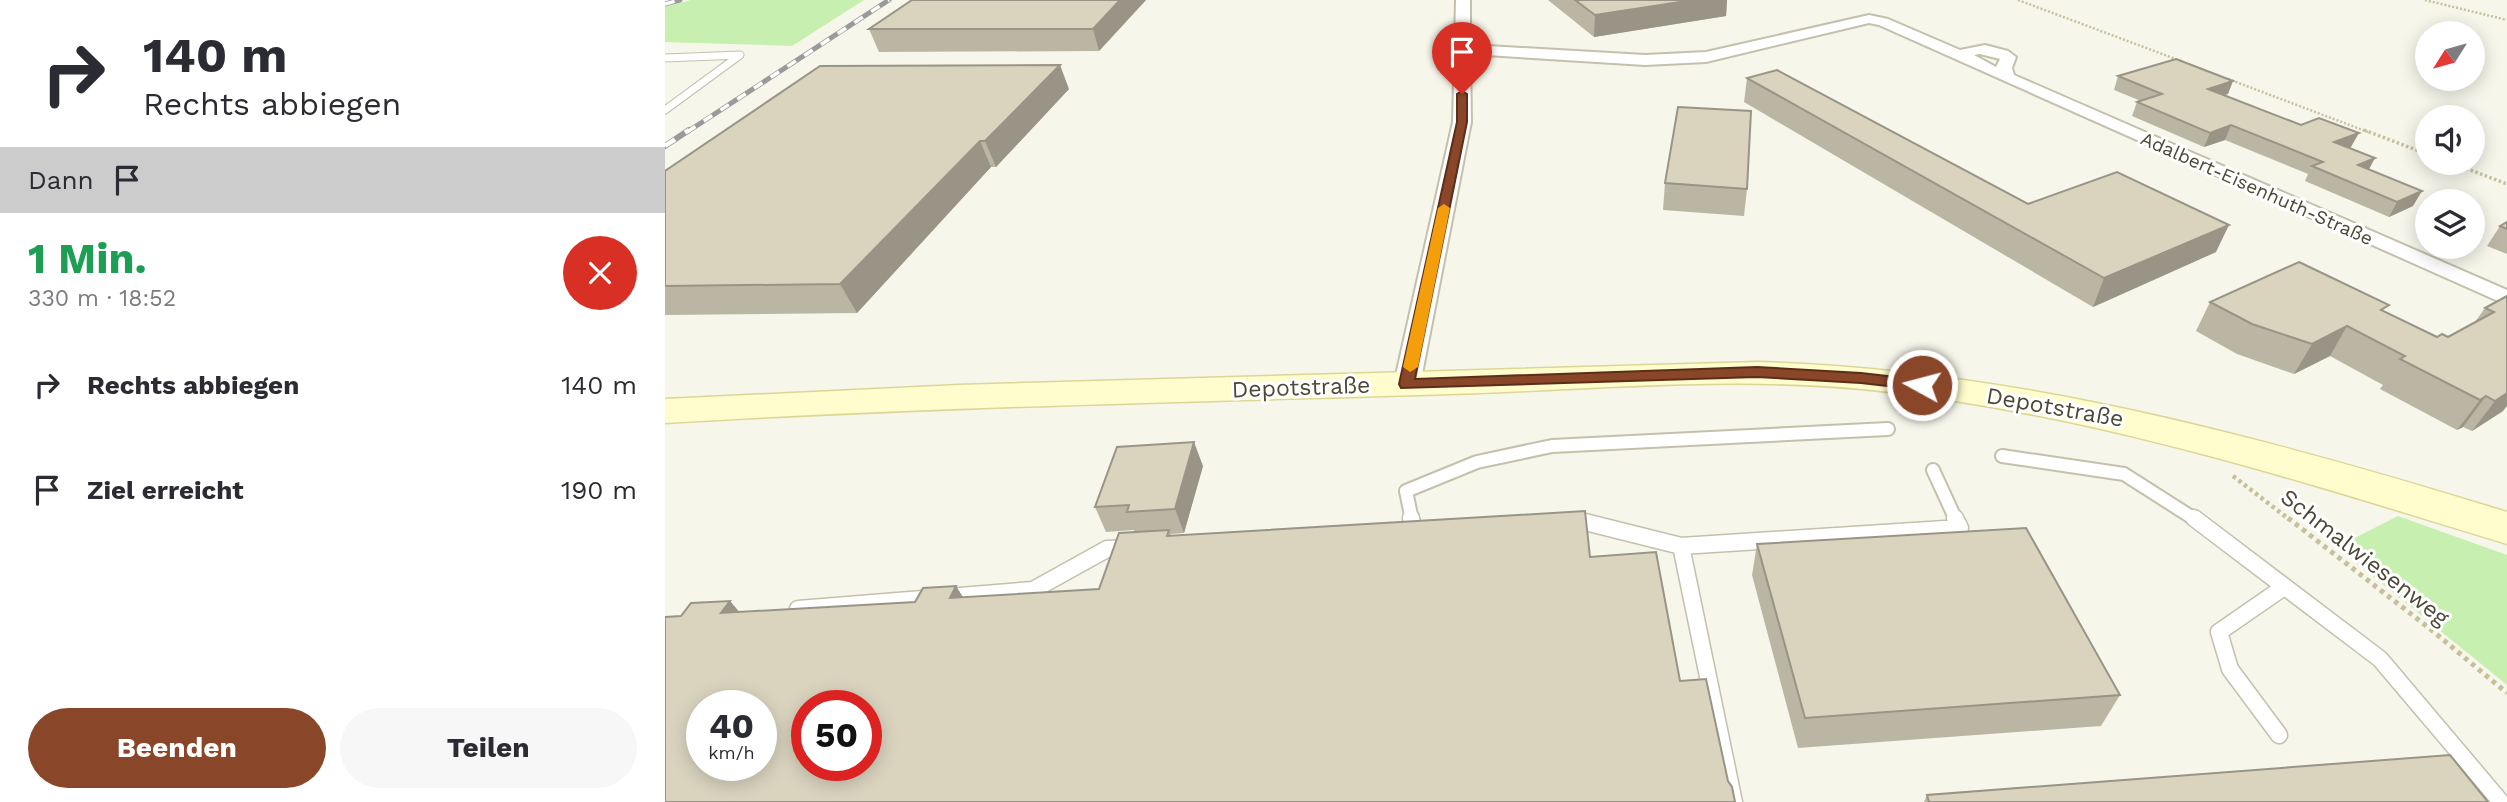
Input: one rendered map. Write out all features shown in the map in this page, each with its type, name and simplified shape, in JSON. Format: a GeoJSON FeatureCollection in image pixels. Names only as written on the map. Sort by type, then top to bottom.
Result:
{"type":"FeatureCollection","features":[{"type":"Feature","properties":{"kind":"main road","name":"Depotstraße"},"geometry":{"type":"LineString","coordinates":[[665,411],[917,398],[1757,372],[1861,378],[2029,401],[2184,432],[2363,481],[2507,528]]}},
{"type":"Feature","properties":{"kind":"street"},"geometry":{"type":"LineString","coordinates":[[1406,384],[1462,122],[1463,0]]}},
{"type":"Feature","properties":{"kind":"street","name":"Adalbert-Eisenhuth-Straße"},"geometry":{"type":"LineString","coordinates":[[1462,49],[1645,60],[1706,57],[1869,19],[1883,22],[1966,58],[1963,54],[1976,50],[2000,52],[2008,57],[2004,68],[2007,77],[2507,298]]}},
{"type":"Feature","properties":{"kind":"lane"},"geometry":{"type":"LineString","coordinates":[[665,58],[740,55],[665,110]]}},
{"type":"Feature","properties":{"kind":"lane"},"geometry":{"type":"LineString","coordinates":[[1413,528],[1406,491],[1453,470],[1521,450],[1566,445],[1888,429]]}},
{"type":"Feature","properties":{"kind":"lane"},"geometry":{"type":"LineString","coordinates":[[2002,456],[2125,474],[2195,519],[2380,659],[2501,802]]}},
{"type":"Feature","properties":{"kind":"lane"},"geometry":{"type":"LineString","coordinates":[[1558,523],[1584,522],[1681,546],[1960,528],[1933,470]]}},
{"type":"Feature","properties":{"kind":"lane"},"geometry":{"type":"LineString","coordinates":[[789,610],[1033,590],[1107,549],[1149,546]]}},
{"type":"Feature","properties":{"kind":"lane"},"geometry":{"type":"LineString","coordinates":[[1681,546],[1734,802]]}},
{"type":"Feature","properties":{"kind":"lane"},"geometry":{"type":"LineString","coordinates":[[2279,735],[2230,669],[2219,632],[2284,587]]}},
{"type":"Feature","properties":{"kind":"path"},"geometry":{"type":"LineString","coordinates":[[2018,0],[2184,62]]}},
{"type":"Feature","properties":{"kind":"path"},"geometry":{"type":"LineString","coordinates":[[2425,0],[2507,20]]}},
{"type":"Feature","properties":{"kind":"path"},"geometry":{"type":"LineString","coordinates":[[2223,77],[2415,149]]}},
{"type":"Feature","properties":{"kind":"path"},"geometry":{"type":"LineString","coordinates":[[2483,175],[2507,184]]}},
{"type":"Feature","properties":{"kind":"path","name":"Schmalwiesenweg"},"geometry":{"type":"LineString","coordinates":[[2230,474],[2429,628],[2507,693]]}},
{"type":"Feature","properties":{"kind":"green space"},"geometry":{"type":"Polygon","coordinates":[[[691,0],[864,0],[792,46],[665,42],[665,7],[691,0]]]}},
{"type":"Feature","properties":{"kind":"green space"},"geometry":{"type":"Polygon","coordinates":[[[2398,516],[2507,555],[2507,685],[2337,547],[2398,516]]]}},
{"type":"Feature","properties":{"kind":"building"},"geometry":{"type":"Polygon","coordinates":[[[912,0],[1120,0],[1093,29],[869,29],[912,0]]]}},
{"type":"Feature","properties":{"kind":"building"},"geometry":{"type":"Polygon","coordinates":[[[1575,0],[1693,0],[1595,15],[1575,0]]]}},
{"type":"Feature","properties":{"kind":"building"},"geometry":{"type":"Polygon","coordinates":[[[2176,59],[2233,81],[2208,89],[2301,125],[2319,118],[2359,133],[2334,142],[2375,158],[2358,165],[2417,189],[2415,194],[2397,202],[2312,166],[2323,162],[2231,125],[2210,133],[2137,102],[2162,94],[2118,76],[2176,59]]]}},
{"type":"Feature","properties":{"kind":"building"},"geometry":{"type":"Polygon","coordinates":[[[1060,65],[985,141],[980,141],[840,284],[665,286],[665,171],[820,66],[1060,65]]]}},
{"type":"Feature","properties":{"kind":"building"},"geometry":{"type":"Polygon","coordinates":[[[1777,70],[2028,204],[2117,172],[2229,225],[2104,278],[1747,78],[1777,70]]]}},
{"type":"Feature","properties":{"kind":"building"},"geometry":{"type":"Polygon","coordinates":[[[1678,107],[1751,111],[1747,189],[1665,183],[1678,107]]]}},
{"type":"Feature","properties":{"kind":"building"},"geometry":{"type":"Polygon","coordinates":[[[2299,262],[2389,305],[2381,310],[2437,337],[2442,334],[2448,337],[2494,312],[2485,308],[2507,296],[2507,393],[2495,401],[2486,396],[2480,400],[2400,359],[2405,356],[2347,326],[2312,344],[2252,324],[2210,302],[2299,262]]]}},
{"type":"Feature","properties":{"kind":"building"},"geometry":{"type":"Polygon","coordinates":[[[1194,442],[1175,509],[1127,512],[1129,505],[1095,507],[1117,447],[1194,442]]]}},
{"type":"Feature","properties":{"kind":"building"},"geometry":{"type":"Polygon","coordinates":[[[1585,511],[1590,557],[1656,552],[1680,681],[1706,679],[1735,802],[665,802],[665,617],[681,616],[691,603],[730,601],[721,613],[915,602],[923,588],[956,586],[950,598],[1099,589],[1119,533],[1169,530],[1167,536],[1585,511]]]}},
{"type":"Feature","properties":{"kind":"building"},"geometry":{"type":"Polygon","coordinates":[[[2026,528],[2120,695],[1805,718],[1757,544],[2026,528]]]}},
{"type":"Feature","properties":{"kind":"building"},"geometry":{"type":"Polygon","coordinates":[[[2450,755],[2488,802],[1929,802],[1927,795],[2450,755]]]}},
{"type":"Feature","properties":{"kind":"railway"},"geometry":{"type":"LineString","coordinates":[[665,4],[680,0]]}},
{"type":"Feature","properties":{"kind":"railway"},"geometry":{"type":"LineString","coordinates":[[687,132],[889,0]]}},
{"type":"Feature","properties":{"kind":"railway"},"geometry":{"type":"LineString","coordinates":[[665,146],[689,130]]}},
{"type":"Feature","properties":{"kind":"slow traffic"},"geometry":{"type":"LineString","coordinates":[[1410,367],[1444,208]]}},
{"type":"Feature","properties":{"kind":"route"},"geometry":{"type":"LineString","coordinates":[[1462,94],[1462,122],[1406,384],[1757,372],[1811,374],[1922,385]]}}]}
